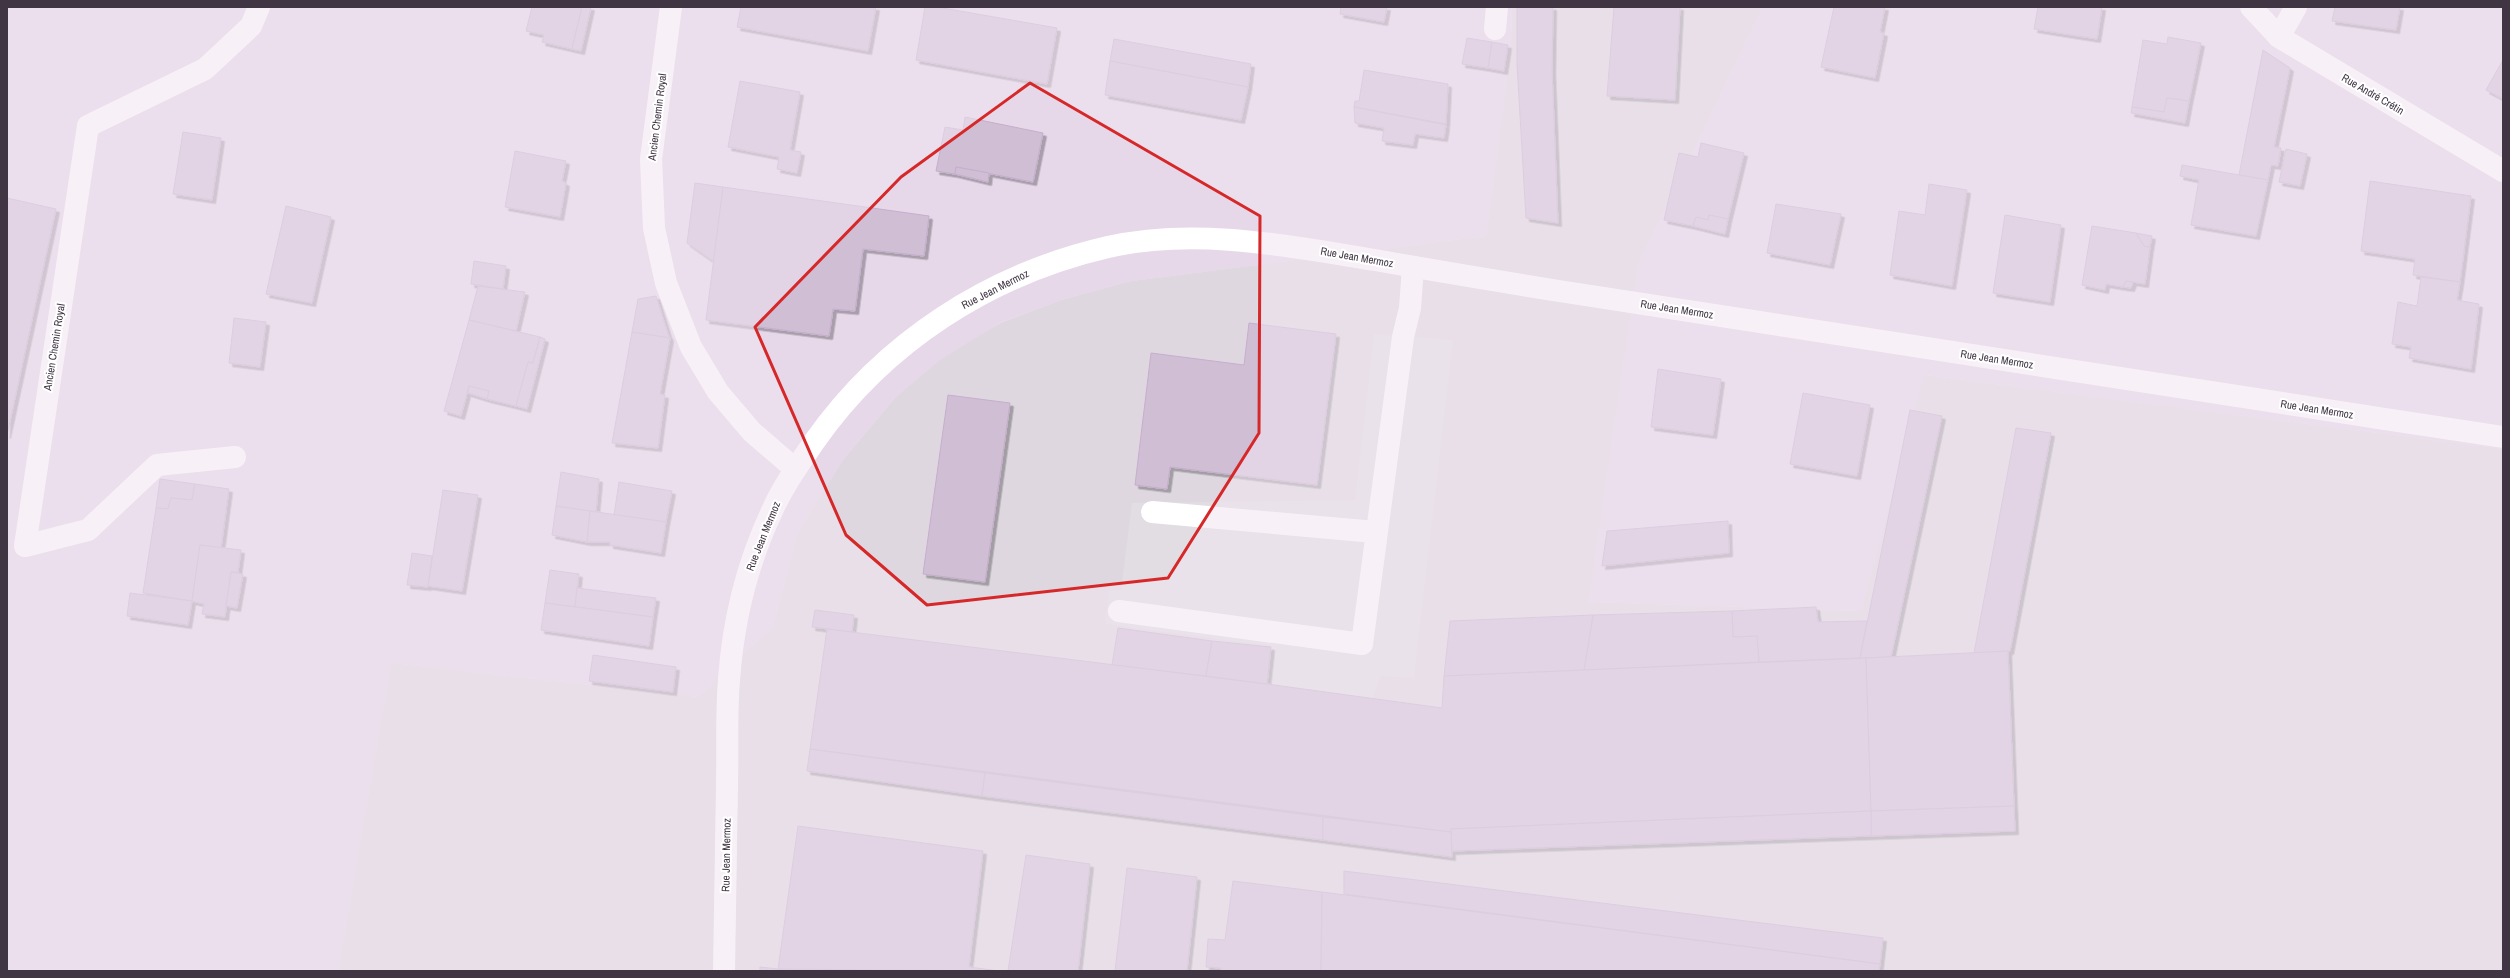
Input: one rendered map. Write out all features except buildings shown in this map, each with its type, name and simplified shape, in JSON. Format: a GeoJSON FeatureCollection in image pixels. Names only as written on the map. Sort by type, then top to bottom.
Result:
{"type":"FeatureCollection","features":[{"type":"Feature","properties":{"kind":"street","name":"Ancien Chemin Royal"},"geometry":{"type":"LineString","coordinates":[[235,457],[157,465],[88,530],[25,546],[88,126],[205,69],[251,26],[259,7]]}},
{"type":"Feature","properties":{"kind":"street","name":"Ancien Chemin Royal"},"geometry":{"type":"LineString","coordinates":[[670,7],[651,159],[654,228],[666,283],[691,347],[718,392],[752,432],[795,469]]}},
{"type":"Feature","properties":{"kind":"street"},"geometry":{"type":"LineString","coordinates":[[1496,29],[1497,7]]}},
{"type":"Feature","properties":{"kind":"street","name":"Rue André Crétin"},"geometry":{"type":"LineString","coordinates":[[2251,7],[2279,37],[2503,171]]}},
{"type":"Feature","properties":{"kind":"street"},"geometry":{"type":"LineString","coordinates":[[2279,37],[2296,7]]}},
{"type":"Feature","properties":{"kind":"street","name":"Rue Jean Mermoz"},"geometry":{"type":"LineString","coordinates":[[724,971],[729,680],[738,608],[754,554],[773,507],[795,469],[832,417],[871,374],[911,338],[947,313],[1022,273],[1112,246],[1176,240],[1226,240],[1288,246],[1413,267],[2503,438]]}},
{"type":"Feature","properties":{"kind":"street"},"geometry":{"type":"LineString","coordinates":[[1119,610],[1362,644],[1375,532],[1403,337],[1410,308],[1413,267]]}},
{"type":"Feature","properties":{"kind":"street"},"geometry":{"type":"LineString","coordinates":[[1152,512],[1375,532]]}},
{"type":"Feature","properties":{"kind":"highlighted area"},"geometry":{"type":"Polygon","coordinates":[[[1030,83],[1260,216],[1259,433],[1168,578],[927,605],[846,535],[755,327],[901,177],[1030,83]]]}},
{"type":"Feature","properties":{"kind":"shaded area"},"geometry":{"type":"Polygon","coordinates":[[[7,7],[1512,7],[1511,47],[1486,236],[1131,281],[1061,300],[999,323],[894,399],[842,461],[797,534],[773,626],[698,697],[391,663],[338,971],[7,971],[7,7]]]}},
{"type":"Feature","properties":{"kind":"shaded area"},"geometry":{"type":"Polygon","coordinates":[[[1512,7],[1763,7],[1638,265],[1589,602],[1861,611],[1924,375],[2503,449],[2503,971],[338,971],[391,663],[698,697],[773,626],[797,534],[842,461],[894,399],[940,360],[1000,323],[1061,300],[1131,281],[1486,236],[1511,47],[1512,7]]]}},
{"type":"Feature","properties":{"kind":"shaded area"},"geometry":{"type":"Polygon","coordinates":[[[1763,7],[2503,7],[2503,449],[1925,375],[1861,611],[1589,602],[1638,265],[1763,7]]]}},
{"type":"Feature","properties":{"kind":"shaded area"},"geometry":{"type":"Polygon","coordinates":[[[1374,334],[1453,340],[1414,678],[1381,676],[1372,699],[1267,684],[1271,646],[1105,624],[1109,591],[1121,590],[1132,503],[1355,500],[1374,334]]]}}]}
